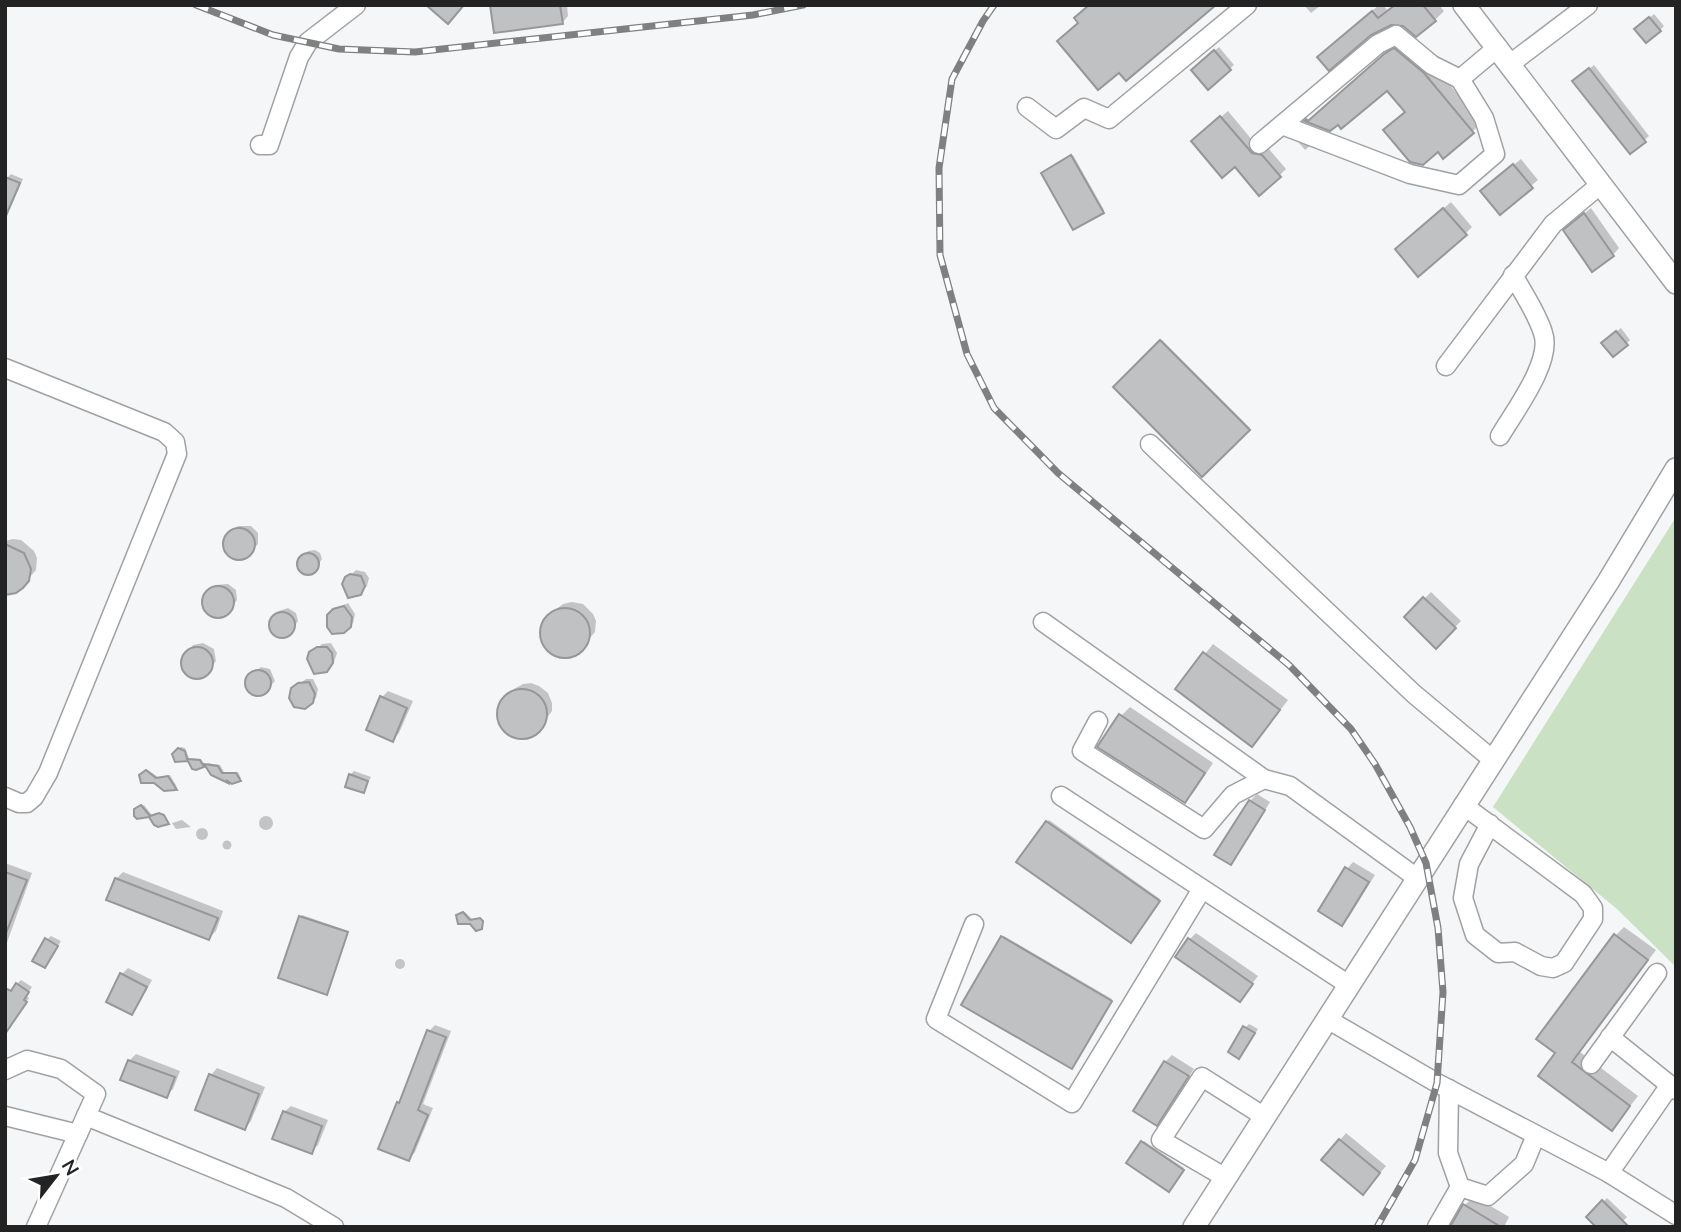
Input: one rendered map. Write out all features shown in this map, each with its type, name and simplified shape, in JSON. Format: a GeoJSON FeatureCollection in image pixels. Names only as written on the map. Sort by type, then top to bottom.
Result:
{"type":"FeatureCollection","features":[{"type":"Feature","properties":{"kind":"main road"},"geometry":{"type":"LineString","coordinates":[[1464,5],[1676,282]]}},
{"type":"Feature","properties":{"kind":"main road"},"geometry":{"type":"LineString","coordinates":[[1194,1227],[1608,582],[1676,469]]}},
{"type":"Feature","properties":{"kind":"street"},"geometry":{"type":"LineString","coordinates":[[260,145],[270,145],[299,57],[308,43],[356,5]]}},
{"type":"Feature","properties":{"kind":"street"},"geometry":{"type":"LineString","coordinates":[[1027,107],[1056,129],[1084,108],[1109,119],[1247,5]]}},
{"type":"Feature","properties":{"kind":"street"},"geometry":{"type":"LineString","coordinates":[[1460,79],[1504,56],[1588,5]]}},
{"type":"Feature","properties":{"kind":"street"},"geometry":{"type":"LineString","coordinates":[[1259,144],[1378,44],[1396,35],[1432,65],[1460,79],[1484,118],[1495,154],[1459,185],[1410,174],[1282,125]]}},
{"type":"Feature","properties":{"kind":"street"},"geometry":{"type":"LineString","coordinates":[[1446,366],[1553,224],[1601,184]]}},
{"type":"Feature","properties":{"kind":"street"},"geometry":{"type":"LineString","coordinates":[[1500,436],[1542,364],[1545,345],[1544,333],[1513,275]]}},
{"type":"Feature","properties":{"kind":"street"},"geometry":{"type":"LineString","coordinates":[[5,368],[164,432],[175,442],[177,454],[48,773],[34,797],[27,803],[19,803],[5,797]]}},
{"type":"Feature","properties":{"kind":"street"},"geometry":{"type":"LineString","coordinates":[[1150,444],[1414,694],[1493,760]]}},
{"type":"Feature","properties":{"kind":"street"},"geometry":{"type":"LineString","coordinates":[[1043,622],[1264,779],[1290,786],[1417,878]]}},
{"type":"Feature","properties":{"kind":"street"},"geometry":{"type":"LineString","coordinates":[[1098,721],[1082,751],[1204,829],[1233,795],[1264,779]]}},
{"type":"Feature","properties":{"kind":"street"},"geometry":{"type":"LineString","coordinates":[[1061,796],[1349,985]]}},
{"type":"Feature","properties":{"kind":"street"},"geometry":{"type":"LineString","coordinates":[[1463,805],[1490,824],[1583,894],[1593,908],[1593,919],[1563,963],[1553,968],[1541,966],[1515,952],[1498,953],[1475,935],[1462,898],[1464,883],[1469,864],[1490,824]]}},
{"type":"Feature","properties":{"kind":"street"},"geometry":{"type":"LineString","coordinates":[[974,925],[936,1019],[1072,1103],[1202,889]]}},
{"type":"Feature","properties":{"kind":"street"},"geometry":{"type":"LineString","coordinates":[[1591,1064],[1657,973]]}},
{"type":"Feature","properties":{"kind":"street"},"geometry":{"type":"LineString","coordinates":[[1327,1018],[1449,1090],[1609,1173],[1676,1216]]}},
{"type":"Feature","properties":{"kind":"street"},"geometry":{"type":"LineString","coordinates":[[1609,1173],[1673,1087],[1610,1037]]}},
{"type":"Feature","properties":{"kind":"street"},"geometry":{"type":"LineString","coordinates":[[5,1070],[27,1060],[61,1069],[96,1094],[37,1227]]}},
{"type":"Feature","properties":{"kind":"street"},"geometry":{"type":"LineString","coordinates":[[1226,1178],[1161,1140],[1202,1077],[1265,1117]]}},
{"type":"Feature","properties":{"kind":"street"},"geometry":{"type":"LineString","coordinates":[[1437,1227],[1460,1187],[1448,1153],[1449,1090]]}},
{"type":"Feature","properties":{"kind":"street"},"geometry":{"type":"LineString","coordinates":[[5,1116],[78,1134]]}},
{"type":"Feature","properties":{"kind":"street"},"geometry":{"type":"LineString","coordinates":[[86,1116],[286,1198],[334,1227]]}},
{"type":"Feature","properties":{"kind":"street"},"geometry":{"type":"LineString","coordinates":[[1460,1187],[1488,1196],[1524,1164],[1536,1135]]}},
{"type":"Feature","properties":{"kind":"green space"},"geometry":{"type":"Polygon","coordinates":[[[1676,517],[1676,967],[1617,909],[1493,807],[1676,517]]]}},
{"type":"Feature","properties":{"kind":"building"},"geometry":{"type":"Polygon","coordinates":[[[426,5],[464,5],[448,24],[426,5]]]}},
{"type":"Feature","properties":{"kind":"building"},"geometry":{"type":"Polygon","coordinates":[[[490,5],[560,5],[563,24],[494,33],[490,5]]]}},
{"type":"Feature","properties":{"kind":"building"},"geometry":{"type":"Polygon","coordinates":[[[1089,5],[1216,5],[1126,81],[1119,73],[1098,90],[1057,41],[1078,23],[1074,18],[1089,5]]]}},
{"type":"Feature","properties":{"kind":"building"},"geometry":{"type":"Polygon","coordinates":[[[1395,5],[1423,5],[1436,21],[1416,37],[1403,26],[1391,25],[1371,35],[1329,71],[1317,57],[1372,11],[1378,18],[1395,5]]]}},
{"type":"Feature","properties":{"kind":"building"},"geometry":{"type":"Polygon","coordinates":[[[1649,17],[1661,31],[1646,43],[1634,29],[1649,17]]]}},
{"type":"Feature","properties":{"kind":"building"},"geometry":{"type":"Polygon","coordinates":[[[1394,48],[1424,73],[1474,133],[1443,159],[1438,152],[1423,165],[1410,162],[1383,130],[1405,112],[1387,91],[1341,129],[1338,125],[1330,131],[1304,121],[1308,121],[1394,48]]]}},
{"type":"Feature","properties":{"kind":"building"},"geometry":{"type":"Polygon","coordinates":[[[1214,50],[1231,70],[1208,90],[1191,70],[1214,50]]]}},
{"type":"Feature","properties":{"kind":"building"},"geometry":{"type":"Polygon","coordinates":[[[1589,68],[1646,142],[1630,154],[1572,81],[1589,68]]]}},
{"type":"Feature","properties":{"kind":"building"},"geometry":{"type":"Polygon","coordinates":[[[1220,116],[1252,153],[1262,155],[1281,177],[1259,196],[1235,167],[1222,178],[1191,141],[1220,116]]]}},
{"type":"Feature","properties":{"kind":"building"},"geometry":{"type":"Polygon","coordinates":[[[1071,155],[1104,213],[1073,230],[1041,173],[1071,155]]]}},
{"type":"Feature","properties":{"kind":"building"},"geometry":{"type":"Polygon","coordinates":[[[1513,164],[1533,188],[1500,215],[1480,191],[1513,164]]]}},
{"type":"Feature","properties":{"kind":"building"},"geometry":{"type":"Polygon","coordinates":[[[5,177],[20,183],[5,218],[5,177]]]}},
{"type":"Feature","properties":{"kind":"building"},"geometry":{"type":"Polygon","coordinates":[[[1443,208],[1467,235],[1418,277],[1395,249],[1443,208]]]}},
{"type":"Feature","properties":{"kind":"building"},"geometry":{"type":"Polygon","coordinates":[[[1584,213],[1614,256],[1592,272],[1563,230],[1584,213]]]}},
{"type":"Feature","properties":{"kind":"building"},"geometry":{"type":"Polygon","coordinates":[[[1616,331],[1628,345],[1613,357],[1601,343],[1616,331]]]}},
{"type":"Feature","properties":{"kind":"building"},"geometry":{"type":"Polygon","coordinates":[[[1160,340],[1250,430],[1202,477],[1113,387],[1160,340]]]}},
{"type":"Feature","properties":{"kind":"building"},"geometry":{"type":"Polygon","coordinates":[[[239,528],[251,532],[255,544],[251,556],[239,560],[227,556],[223,544],[227,532],[239,528]]]}},
{"type":"Feature","properties":{"kind":"building"},"geometry":{"type":"Polygon","coordinates":[[[5,544],[24,553],[31,569],[29,581],[23,588],[16,593],[5,595],[5,544]]]}},
{"type":"Feature","properties":{"kind":"building"},"geometry":{"type":"Polygon","coordinates":[[[308,553],[316,556],[319,564],[316,572],[308,575],[300,572],[297,564],[300,556],[308,553]]]}},
{"type":"Feature","properties":{"kind":"building"},"geometry":{"type":"Polygon","coordinates":[[[350,574],[361,576],[365,586],[361,595],[348,598],[342,584],[350,574]]]}},
{"type":"Feature","properties":{"kind":"building"},"geometry":{"type":"Polygon","coordinates":[[[218,586],[230,590],[234,602],[230,614],[218,618],[206,614],[202,602],[206,590],[218,586]]]}},
{"type":"Feature","properties":{"kind":"building"},"geometry":{"type":"Polygon","coordinates":[[[1423,597],[1456,628],[1436,649],[1404,617],[1423,597]]]}},
{"type":"Feature","properties":{"kind":"building"},"geometry":{"type":"Polygon","coordinates":[[[344,606],[352,617],[351,627],[344,633],[332,634],[327,627],[327,615],[333,609],[344,606]]]}},
{"type":"Feature","properties":{"kind":"building"},"geometry":{"type":"Polygon","coordinates":[[[565,608],[583,615],[590,633],[583,651],[565,658],[547,651],[540,633],[547,615],[565,608]]]}},
{"type":"Feature","properties":{"kind":"building"},"geometry":{"type":"Polygon","coordinates":[[[282,612],[291,616],[295,625],[291,634],[282,638],[273,634],[269,625],[273,616],[282,612]]]}},
{"type":"Feature","properties":{"kind":"building"},"geometry":{"type":"Polygon","coordinates":[[[197,647],[209,651],[213,663],[209,675],[197,679],[185,675],[181,663],[185,651],[197,647]]]}},
{"type":"Feature","properties":{"kind":"building"},"geometry":{"type":"Polygon","coordinates":[[[317,647],[327,647],[332,653],[333,663],[327,672],[314,674],[307,659],[309,652],[317,647]]]}},
{"type":"Feature","properties":{"kind":"building"},"geometry":{"type":"Polygon","coordinates":[[[1203,652],[1280,710],[1252,747],[1175,689],[1203,652]]]}},
{"type":"Feature","properties":{"kind":"building"},"geometry":{"type":"Polygon","coordinates":[[[258,670],[267,674],[271,683],[267,692],[258,696],[249,692],[245,683],[249,674],[258,670]]]}},
{"type":"Feature","properties":{"kind":"building"},"geometry":{"type":"Polygon","coordinates":[[[309,682],[315,694],[313,703],[305,709],[294,707],[289,698],[291,688],[298,683],[309,682]]]}},
{"type":"Feature","properties":{"kind":"building"},"geometry":{"type":"Polygon","coordinates":[[[522,689],[540,696],[547,714],[540,732],[522,739],[504,732],[497,714],[504,696],[522,689]]]}},
{"type":"Feature","properties":{"kind":"building"},"geometry":{"type":"Polygon","coordinates":[[[380,696],[407,708],[393,742],[366,730],[380,696]]]}},
{"type":"Feature","properties":{"kind":"building"},"geometry":{"type":"Polygon","coordinates":[[[1119,714],[1205,773],[1185,803],[1097,747],[1119,714]]]}},
{"type":"Feature","properties":{"kind":"building"},"geometry":{"type":"Polygon","coordinates":[[[178,748],[185,751],[187,759],[200,760],[204,767],[196,770],[192,769],[188,761],[175,762],[172,754],[178,748]]]}},
{"type":"Feature","properties":{"kind":"building"},"geometry":{"type":"Polygon","coordinates":[[[204,764],[218,766],[222,773],[236,773],[241,781],[232,784],[226,780],[228,783],[211,775],[204,764]]]}},
{"type":"Feature","properties":{"kind":"building"},"geometry":{"type":"Polygon","coordinates":[[[146,770],[156,778],[168,776],[177,790],[164,791],[154,783],[141,783],[139,775],[146,770]]]}},
{"type":"Feature","properties":{"kind":"building"},"geometry":{"type":"Polygon","coordinates":[[[349,774],[368,781],[364,793],[345,787],[349,774]]]}},
{"type":"Feature","properties":{"kind":"building"},"geometry":{"type":"Polygon","coordinates":[[[1249,800],[1265,810],[1231,865],[1214,855],[1249,800]]]}},
{"type":"Feature","properties":{"kind":"building"},"geometry":{"type":"Polygon","coordinates":[[[141,805],[150,816],[159,813],[164,815],[169,824],[158,827],[149,817],[137,819],[134,809],[141,805]]]}},
{"type":"Feature","properties":{"kind":"building"},"geometry":{"type":"Polygon","coordinates":[[[1046,821],[1160,901],[1131,943],[1016,862],[1046,821]]]}},
{"type":"Feature","properties":{"kind":"building"},"geometry":{"type":"Polygon","coordinates":[[[1345,867],[1369,882],[1342,926],[1318,911],[1345,867]]]}},
{"type":"Feature","properties":{"kind":"building"},"geometry":{"type":"Polygon","coordinates":[[[5,872],[27,880],[6,933],[5,933],[5,872]]]}},
{"type":"Feature","properties":{"kind":"building"},"geometry":{"type":"Polygon","coordinates":[[[115,878],[218,918],[209,940],[106,900],[115,878]]]}},
{"type":"Feature","properties":{"kind":"building"},"geometry":{"type":"Polygon","coordinates":[[[463,912],[470,920],[480,918],[483,921],[482,929],[476,931],[470,924],[458,924],[456,915],[463,912]]]}},
{"type":"Feature","properties":{"kind":"building"},"geometry":{"type":"Polygon","coordinates":[[[299,916],[348,932],[327,995],[278,978],[299,916]]]}},
{"type":"Feature","properties":{"kind":"building"},"geometry":{"type":"Polygon","coordinates":[[[1614,934],[1648,960],[1572,1062],[1630,1106],[1612,1131],[1538,1076],[1555,1053],[1536,1039],[1614,934]]]}},
{"type":"Feature","properties":{"kind":"building"},"geometry":{"type":"Polygon","coordinates":[[[1001,936],[1112,1001],[1072,1069],[961,1005],[1001,936]]]}},
{"type":"Feature","properties":{"kind":"building"},"geometry":{"type":"Polygon","coordinates":[[[45,938],[58,946],[45,968],[32,961],[45,938]]]}},
{"type":"Feature","properties":{"kind":"building"},"geometry":{"type":"Polygon","coordinates":[[[1188,938],[1253,984],[1240,1002],[1175,957],[1188,938]]]}},
{"type":"Feature","properties":{"kind":"building"},"geometry":{"type":"Polygon","coordinates":[[[120,973],[147,987],[132,1015],[106,1002],[120,973]]]}},
{"type":"Feature","properties":{"kind":"building"},"geometry":{"type":"Polygon","coordinates":[[[16,983],[29,992],[24,1000],[27,1002],[5,1034],[5,988],[11,991],[16,983]]]}},
{"type":"Feature","properties":{"kind":"building"},"geometry":{"type":"Polygon","coordinates":[[[1243,1026],[1255,1033],[1239,1059],[1228,1052],[1243,1026]]]}},
{"type":"Feature","properties":{"kind":"building"},"geometry":{"type":"Polygon","coordinates":[[[427,1030],[446,1037],[418,1110],[428,1115],[409,1161],[378,1149],[427,1030]]]}},
{"type":"Feature","properties":{"kind":"building"},"geometry":{"type":"Polygon","coordinates":[[[128,1060],[175,1077],[167,1098],[120,1080],[128,1060]]]}},
{"type":"Feature","properties":{"kind":"building"},"geometry":{"type":"Polygon","coordinates":[[[1164,1061],[1189,1076],[1157,1126],[1133,1111],[1164,1061]]]}},
{"type":"Feature","properties":{"kind":"building"},"geometry":{"type":"Polygon","coordinates":[[[209,1074],[259,1094],[245,1130],[195,1110],[209,1074]]]}},
{"type":"Feature","properties":{"kind":"building"},"geometry":{"type":"Polygon","coordinates":[[[283,1111],[322,1126],[312,1154],[272,1139],[283,1111]]]}},
{"type":"Feature","properties":{"kind":"building"},"geometry":{"type":"Polygon","coordinates":[[[1339,1139],[1380,1173],[1363,1195],[1321,1160],[1339,1139]]]}},
{"type":"Feature","properties":{"kind":"building"},"geometry":{"type":"Polygon","coordinates":[[[1141,1141],[1184,1170],[1169,1192],[1126,1163],[1141,1141]]]}},
{"type":"Feature","properties":{"kind":"building"},"geometry":{"type":"Polygon","coordinates":[[[1602,1200],[1629,1227],[1596,1227],[1586,1217],[1602,1200]]]}},
{"type":"Feature","properties":{"kind":"building"},"geometry":{"type":"Polygon","coordinates":[[[1463,1204],[1501,1227],[1450,1227],[1463,1204]]]}},
{"type":"Feature","properties":{"kind":"railway"},"geometry":{"type":"LineString","coordinates":[[196,5],[273,35],[339,49],[415,52],[753,15],[803,5]]}},
{"type":"Feature","properties":{"kind":"railway"},"geometry":{"type":"LineString","coordinates":[[994,5],[952,79],[939,168],[940,255],[967,354],[994,408],[1058,473],[1289,665],[1351,729],[1375,764],[1410,827],[1426,863],[1438,928],[1443,992],[1437,1083],[1415,1160],[1377,1227]]}}]}
